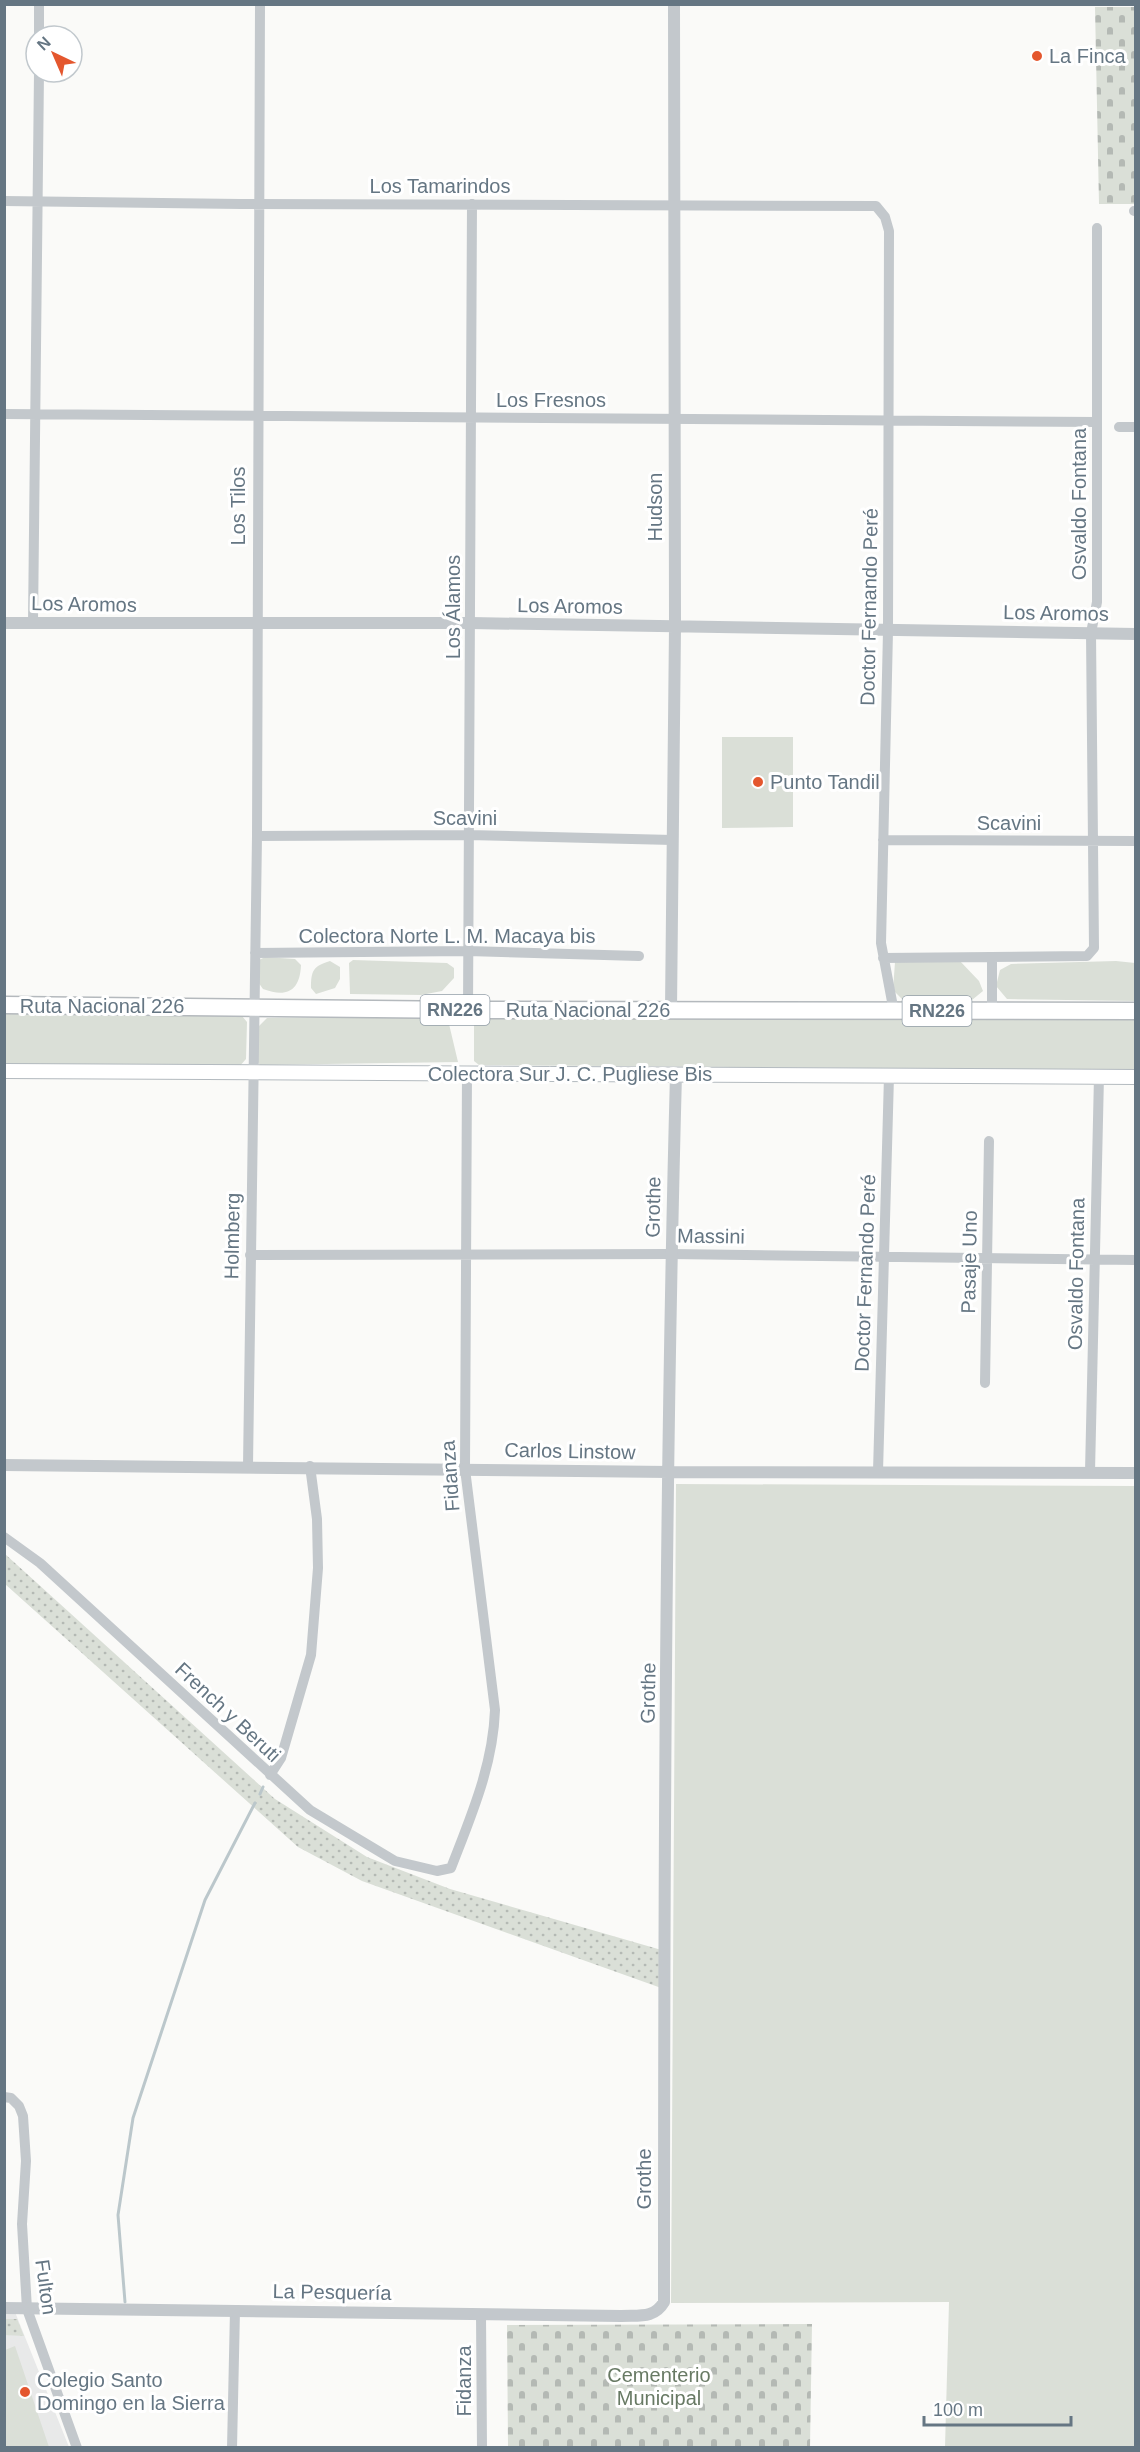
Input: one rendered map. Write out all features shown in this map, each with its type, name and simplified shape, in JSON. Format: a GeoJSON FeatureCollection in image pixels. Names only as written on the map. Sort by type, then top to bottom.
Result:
{"type":"FeatureCollection","features":[{"type":"Feature","properties":{"kind":"highway","name":"Ruta Nacional 226"},"geometry":{"type":"LineString","coordinates":[[4,1005],[468,1010],[1136,1011]]}},
{"type":"Feature","properties":{"kind":"main road","name":"Colectora Sur J. C. Pugliese Bis"},"geometry":{"type":"LineString","coordinates":[[4,1071],[1136,1077]]}},
{"type":"Feature","properties":{"kind":"street"},"geometry":{"type":"LineString","coordinates":[[39,4],[39,24]]}},
{"type":"Feature","properties":{"kind":"street","name":"Hudson"},"geometry":{"type":"LineString","coordinates":[[671,1009],[675,627],[674,4]]}},
{"type":"Feature","properties":{"kind":"street","name":"Los Tilos"},"geometry":{"type":"LineString","coordinates":[[253,1007],[257,836],[260,5]]}},
{"type":"Feature","properties":{"kind":"street"},"geometry":{"type":"LineString","coordinates":[[33,623],[39,84]]}},
{"type":"Feature","properties":{"kind":"street","name":"Los Tamarindos"},"geometry":{"type":"LineString","coordinates":[[4,201],[876,206]]}},
{"type":"Feature","properties":{"kind":"street","name":"Los Álamos"},"geometry":{"type":"LineString","coordinates":[[468,1010],[472,204]]}},
{"type":"Feature","properties":{"kind":"street","name":"Doctor Fernando Peré"},"geometry":{"type":"LineString","coordinates":[[876,206],[885,217],[890,231],[888,631],[881,944],[894,1012]]}},
{"type":"Feature","properties":{"kind":"street","name":"Osvaldo Fontana"},"geometry":{"type":"LineString","coordinates":[[992,957],[1088,956],[1094,948],[1091,633],[1097,602],[1097,228]]}},
{"type":"Feature","properties":{"kind":"street","name":"Los Fresnos"},"geometry":{"type":"LineString","coordinates":[[4,414],[1097,422]]}},
{"type":"Feature","properties":{"kind":"street"},"geometry":{"type":"LineString","coordinates":[[1119,427],[1136,427]]}},
{"type":"Feature","properties":{"kind":"street","name":"Los Aromos"},"geometry":{"type":"LineString","coordinates":[[4,623],[471,624],[1136,633]]}},
{"type":"Feature","properties":{"kind":"street","name":"Scavini"},"geometry":{"type":"LineString","coordinates":[[257,836],[469,835],[673,840]]}},
{"type":"Feature","properties":{"kind":"street","name":"Scavini"},"geometry":{"type":"LineString","coordinates":[[883,840],[1136,841]]}},
{"type":"Feature","properties":{"kind":"street","name":"Colectora Norte L. M. Macaya bis"},"geometry":{"type":"LineString","coordinates":[[255,953],[468,951],[639,956]]}},
{"type":"Feature","properties":{"kind":"street"},"geometry":{"type":"LineString","coordinates":[[883,958],[992,957],[992,1011]]}},
{"type":"Feature","properties":{"kind":"street","name":"Holmberg"},"geometry":{"type":"LineString","coordinates":[[248,1466],[253,1007]]}},
{"type":"Feature","properties":{"kind":"street","name":"Fidanza"},"geometry":{"type":"LineString","coordinates":[[451,1868],[483,1785],[495,1732],[495,1710],[465,1469],[467,1073]]}},
{"type":"Feature","properties":{"kind":"street","name":"Grothe"},"geometry":{"type":"LineString","coordinates":[[658,2312],[664,2302],[671,1254],[676,1074]]}},
{"type":"Feature","properties":{"kind":"street","name":"Doctor Fernando Peré"},"geometry":{"type":"LineString","coordinates":[[878,1472],[889,1076]]}},
{"type":"Feature","properties":{"kind":"street","name":"Osvaldo Fontana"},"geometry":{"type":"LineString","coordinates":[[1090,1472],[1099,1077]]}},
{"type":"Feature","properties":{"kind":"street","name":"Pasaje Uno"},"geometry":{"type":"LineString","coordinates":[[985,1383],[989,1141]]}},
{"type":"Feature","properties":{"kind":"street","name":"Massini"},"geometry":{"type":"LineString","coordinates":[[250,1255],[671,1254],[1136,1260]]}},
{"type":"Feature","properties":{"kind":"street","name":"Carlos Linstow"},"geometry":{"type":"LineString","coordinates":[[4,1465],[310,1466],[669,1472],[1136,1473]]}},
{"type":"Feature","properties":{"kind":"street"},"geometry":{"type":"LineString","coordinates":[[270,1775],[281,1758],[311,1655],[318,1568],[317,1519],[310,1466]]}},
{"type":"Feature","properties":{"kind":"street","name":"French y Beruti"},"geometry":{"type":"LineString","coordinates":[[4,1537],[40,1563],[310,1810],[349,1836],[395,1860],[437,1871],[451,1868]]}},
{"type":"Feature","properties":{"kind":"street","name":"Fulton"},"geometry":{"type":"LineString","coordinates":[[4,2097],[11,2098],[19,2106],[23,2116],[26,2161],[22,2224],[27,2309],[77,2448]]}},
{"type":"Feature","properties":{"kind":"street","name":"La Pesquería"},"geometry":{"type":"LineString","coordinates":[[4,2308],[621,2316],[658,2312]]}},
{"type":"Feature","properties":{"kind":"street"},"geometry":{"type":"LineString","coordinates":[[232,2448],[235,2310]]}},
{"type":"Feature","properties":{"kind":"street","name":"Fidanza"},"geometry":{"type":"LineString","coordinates":[[481,2315],[482,2448]]}},
{"type":"Feature","properties":{"kind":"shaded area","name":"Colegio Santo Domingo en la Sierra"},"geometry":{"type":"Polygon","coordinates":[[[4,2307],[13,2307],[69,2447],[5,2447],[4,2307]]]}},
{"type":"Feature","properties":{"kind":"green space"},"geometry":{"type":"Polygon","coordinates":[[[1095,7],[1135,7],[1135,204],[1099,204],[1095,7]]]}},
{"type":"Feature","properties":{"kind":"green space","name":"Punto Tandil"},"geometry":{"type":"Polygon","coordinates":[[[722,737],[793,737],[793,827],[722,828],[722,737]]]}},
{"type":"Feature","properties":{"kind":"green space"},"geometry":{"type":"Polygon","coordinates":[[[265,957],[295,959],[301,965],[298,981],[291,990],[279,993],[263,989],[258,982],[259,960],[265,957]]]}},
{"type":"Feature","properties":{"kind":"green space"},"geometry":{"type":"Polygon","coordinates":[[[353,960],[447,963],[454,968],[454,978],[442,991],[421,995],[350,994],[349,963],[353,960]]]}},
{"type":"Feature","properties":{"kind":"green space"},"geometry":{"type":"Polygon","coordinates":[[[959,960],[979,981],[983,991],[972,1000],[902,999],[893,990],[895,962],[959,960]]]}},
{"type":"Feature","properties":{"kind":"green space"},"geometry":{"type":"Polygon","coordinates":[[[330,961],[340,967],[340,979],[335,988],[316,994],[311,988],[314,970],[330,961]]]}},
{"type":"Feature","properties":{"kind":"green space"},"geometry":{"type":"Polygon","coordinates":[[[1116,961],[1135,963],[1135,1001],[1007,999],[996,986],[1000,970],[1011,964],[1116,961]]]}},
{"type":"Feature","properties":{"kind":"green space"},"geometry":{"type":"Polygon","coordinates":[[[5,1013],[242,1016],[247,1022],[246,1059],[239,1067],[5,1065],[5,1013]]]}},
{"type":"Feature","properties":{"kind":"green space"},"geometry":{"type":"Polygon","coordinates":[[[437,1016],[449,1024],[458,1062],[260,1065],[255,1058],[256,1029],[267,1018],[437,1016]]]}},
{"type":"Feature","properties":{"kind":"green space"},"geometry":{"type":"Polygon","coordinates":[[[474,1018],[1135,1019],[1135,1070],[479,1065],[474,1061],[474,1018]]]}},
{"type":"Feature","properties":{"kind":"green space"},"geometry":{"type":"Polygon","coordinates":[[[676,1484],[1135,1486],[1135,2447],[945,2447],[949,2302],[671,2303],[676,1484]]]}},
{"type":"Feature","properties":{"kind":"green space"},"geometry":{"type":"Polygon","coordinates":[[[5,1554],[275,1799],[367,1857],[450,1889],[665,1951],[664,1989],[362,1881],[298,1847],[5,1584],[5,1554]]]}},
{"type":"Feature","properties":{"kind":"green space"},"geometry":{"type":"Polygon","coordinates":[[[5,2319],[17,2319],[24,2336],[5,2335],[5,2319]]]}},
{"type":"Feature","properties":{"kind":"green space","name":"Cementerio Municipal"},"geometry":{"type":"Polygon","coordinates":[[[812,2324],[810,2447],[508,2447],[507,2325],[812,2324]]]}},
{"type":"Feature","properties":{"kind":"green space"},"geometry":{"type":"Polygon","coordinates":[[[15,2346],[49,2447],[5,2447],[5,2350],[15,2346]]]}},
{"type":"Feature","properties":{"kind":"waterway"},"geometry":{"type":"LineString","coordinates":[[260,1794],[263,1787]]}},
{"type":"Feature","properties":{"kind":"waterway"},"geometry":{"type":"LineString","coordinates":[[125,2302],[118,2215],[133,2118],[205,1900],[255,1803]]}},
{"type":"Feature","properties":{"kind":"place","name":"La Finca"},"geometry":{"type":"Point","coordinates":[1037,56]}},
{"type":"Feature","properties":{"kind":"place","name":"Punto Tandil"},"geometry":{"type":"Point","coordinates":[758,782]}},
{"type":"Feature","properties":{"kind":"place","name":"Colegio Santo Domingo en la Sierra"},"geometry":{"type":"Point","coordinates":[25,2392]}}]}
